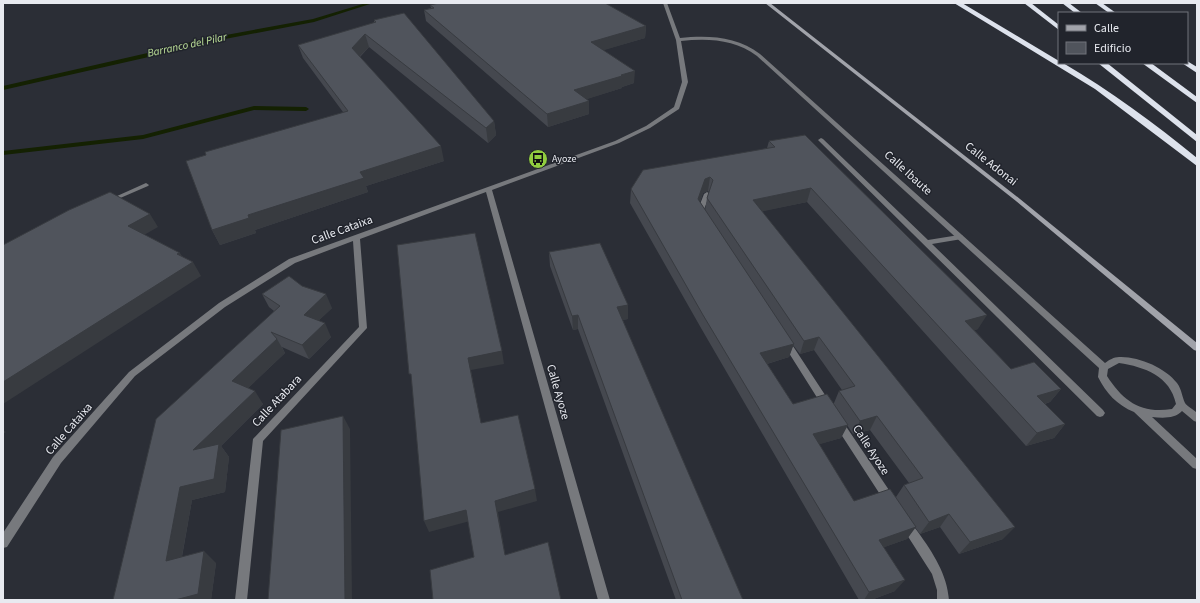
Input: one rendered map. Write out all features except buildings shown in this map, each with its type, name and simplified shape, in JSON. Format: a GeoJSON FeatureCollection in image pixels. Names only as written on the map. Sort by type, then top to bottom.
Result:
{"type":"FeatureCollection","features":[{"type":"Feature","properties":{"kind":"highway"},"geometry":{"type":"LineString","coordinates":[[957,3],[1058,63]]}},
{"type":"Feature","properties":{"kind":"highway"},"geometry":{"type":"LineString","coordinates":[[1027,3],[1058,27]]}},
{"type":"Feature","properties":{"kind":"highway"},"geometry":{"type":"LineString","coordinates":[[1065,3],[1078,12]]}},
{"type":"Feature","properties":{"kind":"highway"},"geometry":{"type":"LineString","coordinates":[[1098,3],[1112,12]]}},
{"type":"Feature","properties":{"kind":"highway"},"geometry":{"type":"LineString","coordinates":[[1059,64],[1098,87],[1157,130],[1197,163]]}},
{"type":"Feature","properties":{"kind":"highway"},"geometry":{"type":"LineString","coordinates":[[1103,64],[1197,140]]}},
{"type":"Feature","properties":{"kind":"highway"},"geometry":{"type":"LineString","coordinates":[[1147,64],[1197,101]]}},
{"type":"Feature","properties":{"kind":"highway"},"geometry":{"type":"LineString","coordinates":[[1187,64],[1197,71]]}},
{"type":"Feature","properties":{"kind":"street","name":"Calle Cataixa"},"geometry":{"type":"LineString","coordinates":[[3,543],[57,460],[132,374],[222,305],[286,265],[356,237],[490,190],[617,142],[648,127],[677,108],[685,82],[678,40],[665,3]]}},
{"type":"Feature","properties":{"kind":"street","name":"Calle Adonai"},"geometry":{"type":"LineString","coordinates":[[767,3],[1018,200],[1197,348]]}},
{"type":"Feature","properties":{"kind":"street","name":"Calle Ibaute"},"geometry":{"type":"LineString","coordinates":[[678,40],[696,38],[719,39],[746,46],[779,73],[1104,367]]}},
{"type":"Feature","properties":{"kind":"street"},"geometry":{"type":"LineString","coordinates":[[821,140],[1100,413]]}},
{"type":"Feature","properties":{"kind":"street"},"geometry":{"type":"LineString","coordinates":[[104,203],[146,184]]}},
{"type":"Feature","properties":{"kind":"street","name":"Calle Ayoze"},"geometry":{"type":"LineString","coordinates":[[490,190],[604,600]]}},
{"type":"Feature","properties":{"kind":"street"},"geometry":{"type":"LineString","coordinates":[[707,194],[700,212],[709,225]]}},
{"type":"Feature","properties":{"kind":"street","name":"Calle Atabara"},"geometry":{"type":"LineString","coordinates":[[241,600],[258,438],[362,328],[356,237]]}},
{"type":"Feature","properties":{"kind":"street"},"geometry":{"type":"LineString","coordinates":[[926,243],[959,237]]}},
{"type":"Feature","properties":{"kind":"street","name":"Calle Ayoze"},"geometry":{"type":"LineString","coordinates":[[779,332],[893,505]]}},
{"type":"Feature","properties":{"kind":"street"},"geometry":{"type":"LineString","coordinates":[[1138,410],[1162,415],[1175,412],[1181,404],[1180,394],[1171,381],[1152,368],[1133,361],[1118,360],[1104,367],[1102,377],[1114,395],[1138,410],[1197,465]]}},
{"type":"Feature","properties":{"kind":"street"},"geometry":{"type":"LineString","coordinates":[[1181,404],[1197,418]]}},
{"type":"Feature","properties":{"kind":"street"},"geometry":{"type":"LineString","coordinates":[[902,518],[932,565],[944,590],[943,600]]}},
{"type":"Feature","properties":{"kind":"waterway","name":"Barranco del Pilar"},"geometry":{"type":"LineString","coordinates":[[3,88],[199,42],[314,20],[371,3]]}},
{"type":"Feature","properties":{"kind":"waterway"},"geometry":{"type":"LineString","coordinates":[[3,153],[143,137],[254,108],[306,109]]}},
{"type":"Feature","properties":{"kind":"place","name":"Ayoze"},"geometry":{"type":"Point","coordinates":[538,159]}}]}
